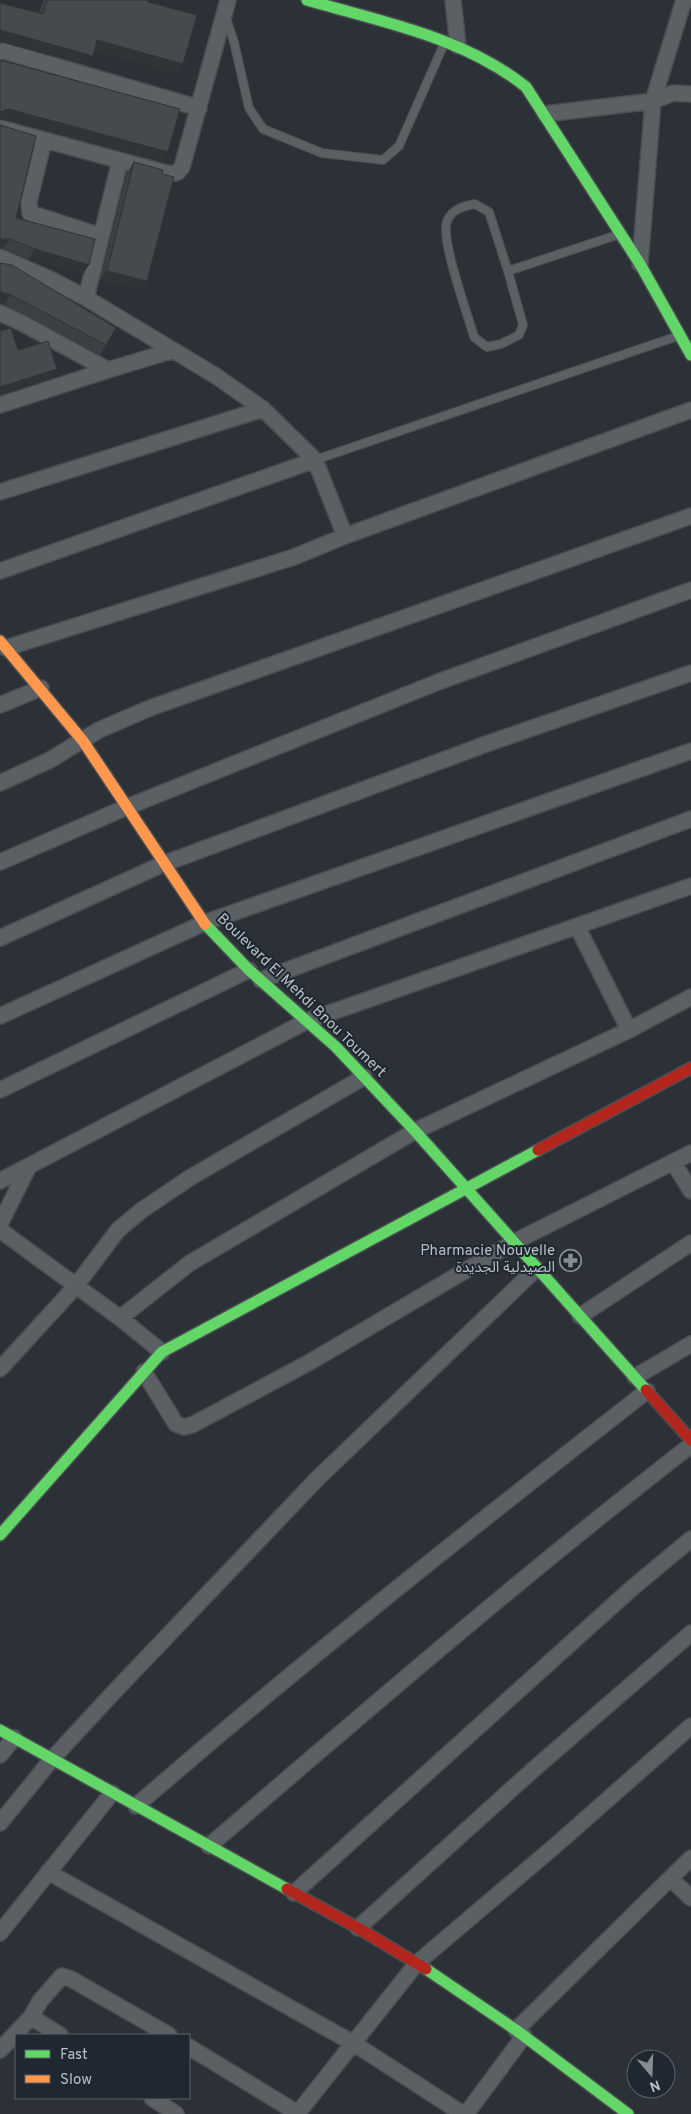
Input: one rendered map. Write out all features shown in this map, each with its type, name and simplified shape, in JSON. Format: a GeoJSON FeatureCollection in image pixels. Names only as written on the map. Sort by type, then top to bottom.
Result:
{"type":"FeatureCollection","features":[{"type":"Feature","properties":{"kind":"street"},"geometry":{"type":"LineString","coordinates":[[307,0],[451,44],[505,70],[526,87],[640,264],[691,355]]}},
{"type":"Feature","properties":{"kind":"street"},"geometry":{"type":"LineString","coordinates":[[451,44],[453,0]]}},
{"type":"Feature","properties":{"kind":"street"},"geometry":{"type":"LineString","coordinates":[[640,264],[653,101],[684,0]]}},
{"type":"Feature","properties":{"kind":"street"},"geometry":{"type":"LineString","coordinates":[[0,128],[170,174],[178,172],[182,166],[199,108],[226,7]]}},
{"type":"Feature","properties":{"kind":"street"},"geometry":{"type":"LineString","coordinates":[[0,52],[13,54],[199,108]]}},
{"type":"Feature","properties":{"kind":"street"},"geometry":{"type":"LineString","coordinates":[[545,114],[653,101],[673,94],[691,94]]}},
{"type":"Feature","properties":{"kind":"street"},"geometry":{"type":"LineString","coordinates":[[44,140],[29,202],[30,213],[101,236]]}},
{"type":"Feature","properties":{"kind":"street"},"geometry":{"type":"LineString","coordinates":[[86,298],[120,161]]}},
{"type":"Feature","properties":{"kind":"street"},"geometry":{"type":"LineString","coordinates":[[0,257],[42,275],[86,298],[171,351],[216,376],[263,409],[315,460],[345,536]]}},
{"type":"Feature","properties":{"kind":"street"},"geometry":{"type":"LineString","coordinates":[[4,317],[108,370]]}},
{"type":"Feature","properties":{"kind":"street"},"geometry":{"type":"LineString","coordinates":[[0,405],[171,351]]}},
{"type":"Feature","properties":{"kind":"street"},"geometry":{"type":"LineString","coordinates":[[0,492],[263,409]]}},
{"type":"Feature","properties":{"kind":"street"},"geometry":{"type":"LineString","coordinates":[[3,644],[294,557],[345,536],[691,410]]}},
{"type":"Feature","properties":{"kind":"street"},"geometry":{"type":"LineString","coordinates":[[0,571],[315,460]]}},
{"type":"Feature","properties":{"kind":"street"},"geometry":{"type":"LineString","coordinates":[[0,783],[50,760],[99,730],[150,708],[691,516]]}},
{"type":"Feature","properties":{"kind":"street"},"geometry":{"type":"LineString","coordinates":[[0,862],[127,807],[438,682],[691,590]]}},
{"type":"Feature","properties":{"kind":"street","name":"Boulevard El Mehdi Bnou Toumert"},"geometry":{"type":"LineString","coordinates":[[3,644],[83,741],[204,924],[249,970],[336,1047],[415,1131],[691,1440]]}},
{"type":"Feature","properties":{"kind":"street"},"geometry":{"type":"LineString","coordinates":[[0,938],[163,864],[480,747],[691,673]]}},
{"type":"Feature","properties":{"kind":"street"},"geometry":{"type":"LineString","coordinates":[[0,706],[41,688]]}},
{"type":"Feature","properties":{"kind":"street"},"geometry":{"type":"LineString","coordinates":[[0,1016],[204,924],[691,751]]}},
{"type":"Feature","properties":{"kind":"street"},"geometry":{"type":"LineString","coordinates":[[261,980],[691,819]]}},
{"type":"Feature","properties":{"kind":"street"},"geometry":{"type":"LineString","coordinates":[[0,1181],[306,1021],[691,886]]}},
{"type":"Feature","properties":{"kind":"street"},"geometry":{"type":"LineString","coordinates":[[576,926],[629,1030]]}},
{"type":"Feature","properties":{"kind":"street"},"geometry":{"type":"LineString","coordinates":[[0,1090],[249,970]]}},
{"type":"Feature","properties":{"kind":"street"},"geometry":{"type":"LineString","coordinates":[[120,1318],[190,1263],[415,1131],[629,1030],[691,997]]}},
{"type":"Feature","properties":{"kind":"street"},"geometry":{"type":"LineString","coordinates":[[0,1534],[162,1352],[691,1068]]}},
{"type":"Feature","properties":{"kind":"street"},"geometry":{"type":"LineString","coordinates":[[0,1369],[75,1287],[118,1230],[142,1210],[192,1177],[364,1077]]}},
{"type":"Feature","properties":{"kind":"street"},"geometry":{"type":"LineString","coordinates":[[144,1372],[176,1424],[184,1427],[192,1425],[310,1362],[514,1242],[691,1153]]}},
{"type":"Feature","properties":{"kind":"street"},"geometry":{"type":"LineString","coordinates":[[674,1162],[691,1191]]}},
{"type":"Feature","properties":{"kind":"street"},"geometry":{"type":"LineString","coordinates":[[0,1224],[28,1168]]}},
{"type":"Feature","properties":{"kind":"street"},"geometry":{"type":"LineString","coordinates":[[0,1230],[75,1287],[120,1318],[162,1352]]}},
{"type":"Feature","properties":{"kind":"street"},"geometry":{"type":"LineString","coordinates":[[580,1316],[691,1243]]}},
{"type":"Feature","properties":{"kind":"street"},"geometry":{"type":"LineString","coordinates":[[0,1823],[52,1760],[318,1478],[536,1268]]}},
{"type":"Feature","properties":{"kind":"street"},"geometry":{"type":"LineString","coordinates":[[635,1377],[691,1344]]}},
{"type":"Feature","properties":{"kind":"street"},"geometry":{"type":"LineString","coordinates":[[136,1806],[252,1706],[411,1576],[647,1391]]}},
{"type":"Feature","properties":{"kind":"street"},"geometry":{"type":"LineString","coordinates":[[208,1846],[571,1539],[691,1445]]}},
{"type":"Feature","properties":{"kind":"street"},"geometry":{"type":"LineString","coordinates":[[294,1893],[631,1589],[691,1539]]}},
{"type":"Feature","properties":{"kind":"street"},"geometry":{"type":"LineString","coordinates":[[358,1928],[534,1769],[691,1633]]}},
{"type":"Feature","properties":{"kind":"street"},"geometry":{"type":"LineString","coordinates":[[190,2048],[298,2114],[417,1963],[556,1845],[691,1726]]}},
{"type":"Feature","properties":{"kind":"street"},"geometry":{"type":"LineString","coordinates":[[0,1730],[358,1928],[417,1963],[520,2033],[626,2114]]}},
{"type":"Feature","properties":{"kind":"street"},"geometry":{"type":"LineString","coordinates":[[0,1755],[14,1738]]}},
{"type":"Feature","properties":{"kind":"street"},"geometry":{"type":"LineString","coordinates":[[0,1933],[112,1793]]}},
{"type":"Feature","properties":{"kind":"street"},"geometry":{"type":"LineString","coordinates":[[48,1872],[353,2042],[464,2114],[520,2033],[691,1858]]}},
{"type":"Feature","properties":{"kind":"street"},"geometry":{"type":"LineString","coordinates":[[671,1879],[691,1898]]}},
{"type":"Feature","properties":{"kind":"street"},"geometry":{"type":"LineString","coordinates":[[0,2050],[31,2017],[57,1980],[66,1976],[167,2034]]}},
{"type":"Feature","properties":{"kind":"street"},"geometry":{"type":"LineString","coordinates":[[31,2017],[58,2034]]}},
{"type":"Feature","properties":{"kind":"street"},"geometry":{"type":"LineString","coordinates":[[154,2099],[176,2114]]}},
{"type":"Feature","properties":{"kind":"lane"},"geometry":{"type":"LineString","coordinates":[[226,7],[249,108],[263,129],[322,153],[383,160],[399,146],[451,44]]}},
{"type":"Feature","properties":{"kind":"lane"},"geometry":{"type":"LineString","coordinates":[[475,204],[489,212],[508,271],[523,325],[519,335],[501,344],[487,347],[474,337],[446,240],[447,221],[458,208],[475,204]]}},
{"type":"Feature","properties":{"kind":"lane"},"geometry":{"type":"LineString","coordinates":[[508,271],[621,234]]}},
{"type":"Feature","properties":{"kind":"lane"},"geometry":{"type":"LineString","coordinates":[[315,460],[680,335]]}},
{"type":"Feature","properties":{"kind":"building"},"geometry":{"type":"Polygon","coordinates":[[[47,0],[148,0],[148,2],[197,15],[183,64],[97,40],[93,56],[0,30],[0,3],[43,14],[47,0]]]}},
{"type":"Feature","properties":{"kind":"building"},"geometry":{"type":"Polygon","coordinates":[[[0,60],[180,109],[168,152],[9,109],[0,112],[0,60]]]}},
{"type":"Feature","properties":{"kind":"building"},"geometry":{"type":"Polygon","coordinates":[[[0,125],[36,136],[16,218],[95,239],[89,265],[35,249],[10,239],[0,239],[0,125]]]}},
{"type":"Feature","properties":{"kind":"building"},"geometry":{"type":"Polygon","coordinates":[[[134,162],[163,170],[162,174],[174,177],[147,281],[107,271],[134,162]]]}},
{"type":"Feature","properties":{"kind":"building"},"geometry":{"type":"Polygon","coordinates":[[[0,263],[12,265],[116,328],[106,345],[11,295],[0,292],[0,263]]]}},
{"type":"Feature","properties":{"kind":"building"},"geometry":{"type":"Polygon","coordinates":[[[11,328],[18,350],[48,341],[57,369],[0,387],[0,331],[11,328]]]}},
{"type":"Feature","properties":{"kind":"traffic: fast"},"geometry":{"type":"LineString","coordinates":[[307,0],[393,24],[449,43],[476,55],[526,87],[640,264],[691,355]]}},
{"type":"Feature","properties":{"kind":"traffic: fast"},"geometry":{"type":"LineString","coordinates":[[205,924],[249,970],[336,1047],[415,1131],[646,1390]]}},
{"type":"Feature","properties":{"kind":"traffic: fast"},"geometry":{"type":"LineString","coordinates":[[0,1535],[162,1352],[538,1150]]}},
{"type":"Feature","properties":{"kind":"traffic: fast"},"geometry":{"type":"LineString","coordinates":[[0,1730],[287,1889]]}},
{"type":"Feature","properties":{"kind":"traffic: fast"},"geometry":{"type":"LineString","coordinates":[[426,1969],[516,2030],[628,2114]]}},
{"type":"Feature","properties":{"kind":"traffic: slow"},"geometry":{"type":"LineString","coordinates":[[0,641],[83,741],[205,924]]}},
{"type":"Feature","properties":{"kind":"traffic: jam"},"geometry":{"type":"LineString","coordinates":[[538,1150],[691,1068]]}},
{"type":"Feature","properties":{"kind":"traffic: jam"},"geometry":{"type":"LineString","coordinates":[[646,1390],[691,1440]]}},
{"type":"Feature","properties":{"kind":"traffic: jam"},"geometry":{"type":"LineString","coordinates":[[287,1889],[358,1928],[426,1969]]}},
{"type":"Feature","properties":{"kind":"place","name":"Pharmacie Nouvelle الصيدلية الجديدة"},"geometry":{"type":"Point","coordinates":[571,1260]}}]}
